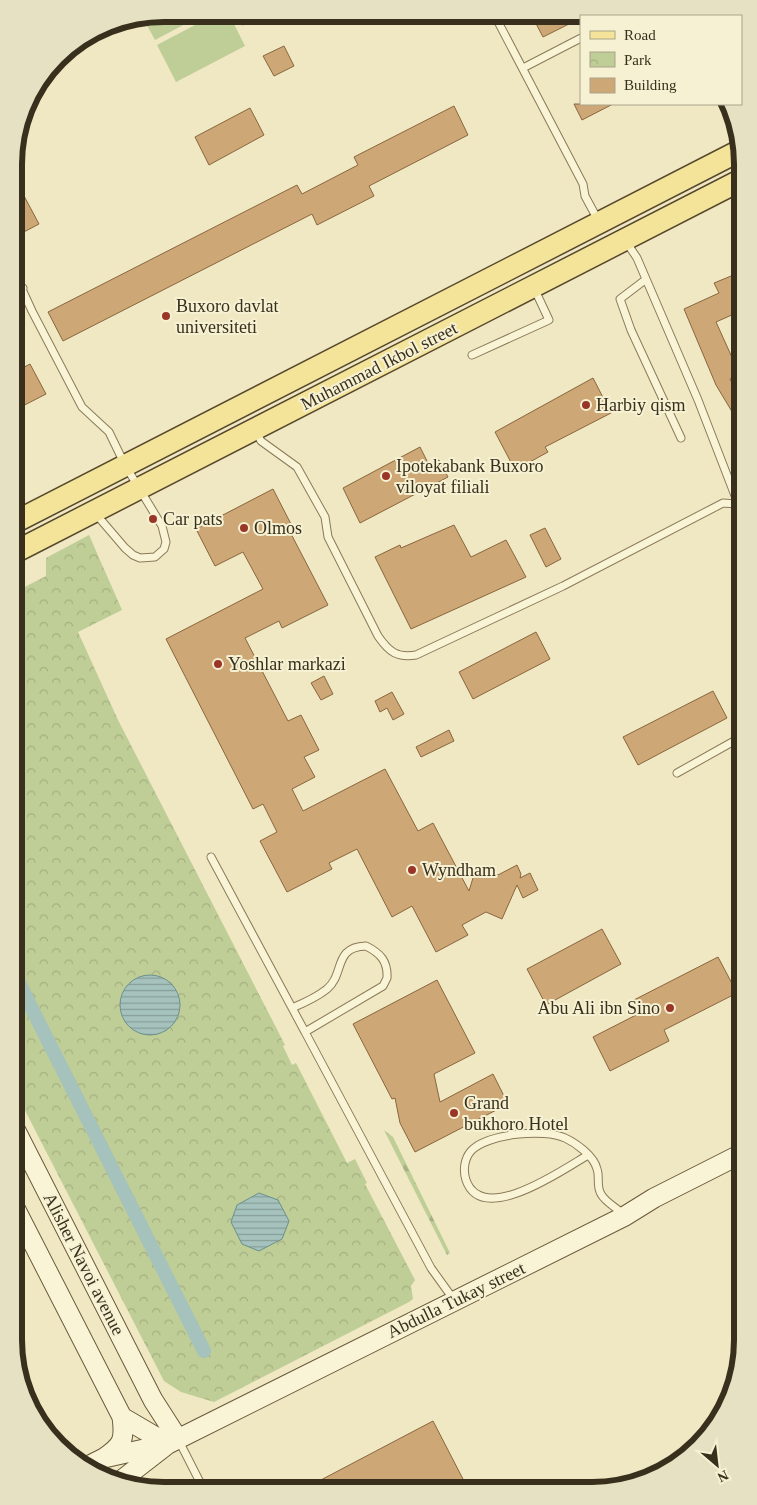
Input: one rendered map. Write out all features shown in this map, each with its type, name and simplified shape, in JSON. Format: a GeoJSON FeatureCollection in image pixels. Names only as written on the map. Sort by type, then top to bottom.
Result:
{"type":"FeatureCollection","features":[{"type":"Feature","properties":{"kind":"main road","name":"Muhammad Ikbol street"},"geometry":{"type":"LineString","coordinates":[[22,518],[733,154]]}},
{"type":"Feature","properties":{"kind":"main road","name":"Muhammad Ikbol street"},"geometry":{"type":"LineString","coordinates":[[22,548],[734,184]]}},
{"type":"Feature","properties":{"kind":"street","name":"Alisher Navoi avenue"},"geometry":{"type":"LineString","coordinates":[[22,1143],[173,1441]]}},
{"type":"Feature","properties":{"kind":"street","name":"Abdulla Tukay street"},"geometry":{"type":"LineString","coordinates":[[173,1441],[625,1216],[654,1198],[734,1158]]}},
{"type":"Feature","properties":{"kind":"street","name":"Alisher Navoi avenue"},"geometry":{"type":"LineString","coordinates":[[22,1222],[122,1417],[124,1435],[119,1448],[104,1458]]}},
{"type":"Feature","properties":{"kind":"street"},"geometry":{"type":"LineString","coordinates":[[122,1417],[173,1441]]}},
{"type":"Feature","properties":{"kind":"street"},"geometry":{"type":"LineString","coordinates":[[94,1463],[104,1458],[173,1441]]}},
{"type":"Feature","properties":{"kind":"street"},"geometry":{"type":"LineString","coordinates":[[125,1477],[173,1441]]}},
{"type":"Feature","properties":{"kind":"lane"},"geometry":{"type":"LineString","coordinates":[[499,23],[583,184],[585,196],[600,223]]}},
{"type":"Feature","properties":{"kind":"lane"},"geometry":{"type":"LineString","coordinates":[[523,68],[580,39]]}},
{"type":"Feature","properties":{"kind":"lane"},"geometry":{"type":"LineString","coordinates":[[625,240],[637,258],[698,400],[734,492]]}},
{"type":"Feature","properties":{"kind":"lane"},"geometry":{"type":"LineString","coordinates":[[645,280],[620,299],[631,330],[681,438]]}},
{"type":"Feature","properties":{"kind":"lane"},"geometry":{"type":"LineString","coordinates":[[472,355],[549,320],[534,287]]}},
{"type":"Feature","properties":{"kind":"lane"},"geometry":{"type":"LineString","coordinates":[[23,288],[32,311],[82,407],[109,432],[125,464],[162,526],[166,542],[164,550],[156,557],[140,558],[133,555],[94,511]]}},
{"type":"Feature","properties":{"kind":"lane"},"geometry":{"type":"LineString","coordinates":[[255,429],[261,442],[297,467],[325,517],[328,537],[378,636],[388,650],[405,657],[416,655],[563,586],[723,503],[732,502],[734,504]]}},
{"type":"Feature","properties":{"kind":"lane"},"geometry":{"type":"LineString","coordinates":[[677,773],[734,741]]}},
{"type":"Feature","properties":{"kind":"lane"},"geometry":{"type":"LineString","coordinates":[[211,856],[431,1268],[454,1301]]}},
{"type":"Feature","properties":{"kind":"lane"},"geometry":{"type":"LineString","coordinates":[[292,1008],[328,989],[334,981],[342,957],[350,950],[358,946],[366,946],[377,951],[384,959],[387,978],[383,986],[305,1032]]}},
{"type":"Feature","properties":{"kind":"lane"},"geometry":{"type":"LineString","coordinates":[[588,1155],[532,1186],[502,1198],[487,1198],[478,1195],[466,1181],[464,1172],[470,1152],[479,1145],[516,1135],[548,1133],[564,1137],[588,1155],[597,1169],[598,1187],[601,1196],[625,1216]]}},
{"type":"Feature","properties":{"kind":"lane","name":"Alisher Navoi avenue"},"geometry":{"type":"LineString","coordinates":[[173,1441],[199,1482]]}},
{"type":"Feature","properties":{"kind":"green space"},"geometry":{"type":"Polygon","coordinates":[[[187,23],[155,40],[146,24],[187,23]]]}},
{"type":"Feature","properties":{"kind":"green space"},"geometry":{"type":"Polygon","coordinates":[[[199,23],[234,23],[245,46],[176,82],[157,45],[199,23]]]}},
{"type":"Feature","properties":{"kind":"green space"},"geometry":{"type":"Polygon","coordinates":[[[89,535],[122,610],[78,632],[118,720],[285,1045],[283,1046],[292,1065],[296,1063],[347,1163],[355,1159],[367,1183],[365,1184],[415,1280],[411,1286],[413,1299],[409,1302],[214,1402],[181,1392],[164,1381],[22,1105],[22,588],[46,576],[46,558],[89,535]]]}},
{"type":"Feature","properties":{"kind":"green space"},"geometry":{"type":"Polygon","coordinates":[[[384,1130],[393,1137],[450,1253],[447,1255],[384,1130]]]}},
{"type":"Feature","properties":{"kind":"water"},"geometry":{"type":"Polygon","coordinates":[[[150,975],[162,977],[175,988],[180,1005],[178,1017],[167,1030],[150,1035],[138,1033],[125,1022],[120,1005],[122,993],[133,980],[150,975]]]}},
{"type":"Feature","properties":{"kind":"water"},"geometry":{"type":"Polygon","coordinates":[[[259,1193],[278,1200],[289,1221],[282,1239],[259,1251],[242,1244],[231,1222],[237,1205],[259,1193]]]}},
{"type":"Feature","properties":{"kind":"building"},"geometry":{"type":"Polygon","coordinates":[[[536,23],[571,23],[543,37],[536,23]]]}},
{"type":"Feature","properties":{"kind":"building"},"geometry":{"type":"Polygon","coordinates":[[[284,46],[294,66],[274,76],[263,56],[284,46]]]}},
{"type":"Feature","properties":{"kind":"building"},"geometry":{"type":"Polygon","coordinates":[[[574,104],[611,105],[582,120],[574,104]]]}},
{"type":"Feature","properties":{"kind":"building"},"geometry":{"type":"Polygon","coordinates":[[[454,106],[468,135],[369,186],[374,196],[317,225],[312,214],[63,341],[48,312],[297,185],[302,194],[358,165],[354,157],[454,106]]]}},
{"type":"Feature","properties":{"kind":"building"},"geometry":{"type":"Polygon","coordinates":[[[250,108],[264,135],[209,165],[195,137],[250,108]]]}},
{"type":"Feature","properties":{"kind":"building"},"geometry":{"type":"Polygon","coordinates":[[[22,194],[39,224],[22,233],[22,194]]]}},
{"type":"Feature","properties":{"kind":"building"},"geometry":{"type":"Polygon","coordinates":[[[734,275],[734,314],[716,322],[734,362],[734,377],[730,379],[734,386],[734,415],[716,385],[684,309],[719,293],[714,283],[734,275]]]}},
{"type":"Feature","properties":{"kind":"building"},"geometry":{"type":"Polygon","coordinates":[[[30,364],[46,394],[22,406],[22,368],[30,364]]]}},
{"type":"Feature","properties":{"kind":"building"},"geometry":{"type":"Polygon","coordinates":[[[593,378],[611,413],[545,447],[548,452],[515,470],[495,432],[593,378]]]}},
{"type":"Feature","properties":{"kind":"building"},"geometry":{"type":"Polygon","coordinates":[[[420,447],[429,465],[439,460],[448,477],[360,523],[343,488],[420,447]]]}},
{"type":"Feature","properties":{"kind":"building"},"geometry":{"type":"Polygon","coordinates":[[[273,489],[292,526],[288,528],[328,605],[282,628],[279,621],[245,638],[288,721],[301,715],[319,750],[304,757],[315,777],[292,789],[303,811],[385,769],[418,831],[433,823],[469,891],[476,868],[498,875],[517,865],[521,874],[520,878],[530,873],[538,890],[523,898],[517,885],[502,919],[486,912],[462,925],[468,935],[436,952],[412,906],[392,917],[357,849],[329,863],[332,869],[287,892],[260,841],[277,832],[263,804],[253,809],[166,639],[263,589],[243,552],[215,566],[196,529],[273,489]]]}},
{"type":"Feature","properties":{"kind":"building"},"geometry":{"type":"Polygon","coordinates":[[[454,525],[471,557],[506,540],[526,577],[411,629],[375,557],[400,545],[401,548],[454,525]]]}},
{"type":"Feature","properties":{"kind":"building"},"geometry":{"type":"Polygon","coordinates":[[[545,528],[561,559],[546,567],[530,535],[545,528]]]}},
{"type":"Feature","properties":{"kind":"building"},"geometry":{"type":"Polygon","coordinates":[[[536,632],[550,659],[473,699],[459,672],[536,632]]]}},
{"type":"Feature","properties":{"kind":"building"},"geometry":{"type":"Polygon","coordinates":[[[324,676],[333,694],[321,700],[311,683],[324,676]]]}},
{"type":"Feature","properties":{"kind":"building"},"geometry":{"type":"Polygon","coordinates":[[[713,691],[727,718],[638,765],[623,737],[713,691]]]}},
{"type":"Feature","properties":{"kind":"building"},"geometry":{"type":"Polygon","coordinates":[[[392,692],[404,714],[393,720],[387,708],[380,712],[375,701],[392,692]]]}},
{"type":"Feature","properties":{"kind":"building"},"geometry":{"type":"Polygon","coordinates":[[[449,730],[454,741],[421,757],[416,747],[449,730]]]}},
{"type":"Feature","properties":{"kind":"building"},"geometry":{"type":"Polygon","coordinates":[[[602,929],[621,964],[546,1005],[527,969],[602,929]]]}},
{"type":"Feature","properties":{"kind":"building","name":"Abu Ali ibn Sino"},"geometry":{"type":"Polygon","coordinates":[[[718,957],[734,987],[734,995],[664,1030],[669,1041],[610,1071],[593,1037],[636,1015],[630,1002],[718,957]]]}},
{"type":"Feature","properties":{"kind":"building"},"geometry":{"type":"Polygon","coordinates":[[[437,980],[475,1053],[434,1074],[440,1102],[493,1074],[508,1104],[415,1152],[400,1123],[395,1098],[392,1099],[353,1024],[437,980]]]}},
{"type":"Feature","properties":{"kind":"building"},"geometry":{"type":"Polygon","coordinates":[[[433,1421],[464,1481],[462,1482],[317,1482],[433,1421]]]}},
{"type":"Feature","properties":{"kind":"waterway"},"geometry":{"type":"LineString","coordinates":[[22,989],[204,1351]]}},
{"type":"Feature","properties":{"kind":"place","name":"Buxoro davlat universiteti"},"geometry":{"type":"Point","coordinates":[166,316]}},
{"type":"Feature","properties":{"kind":"place","name":"Harbiy qism"},"geometry":{"type":"Point","coordinates":[586,405]}},
{"type":"Feature","properties":{"kind":"place","name":"Ipotekabank Buxoro viloyat filiali"},"geometry":{"type":"Point","coordinates":[386,476]}},
{"type":"Feature","properties":{"kind":"place","name":"Car pats"},"geometry":{"type":"Point","coordinates":[153,519]}},
{"type":"Feature","properties":{"kind":"place","name":"Olmos"},"geometry":{"type":"Point","coordinates":[244,528]}},
{"type":"Feature","properties":{"kind":"place","name":"Yoshlar markazi"},"geometry":{"type":"Point","coordinates":[218,664]}},
{"type":"Feature","properties":{"kind":"place","name":"Wyndham"},"geometry":{"type":"Point","coordinates":[412,870]}},
{"type":"Feature","properties":{"kind":"place","name":"Abu Ali ibn Sino"},"geometry":{"type":"Point","coordinates":[670,1008]}},
{"type":"Feature","properties":{"kind":"place","name":"Grand bukhoro Hotel"},"geometry":{"type":"Point","coordinates":[454,1113]}}]}
